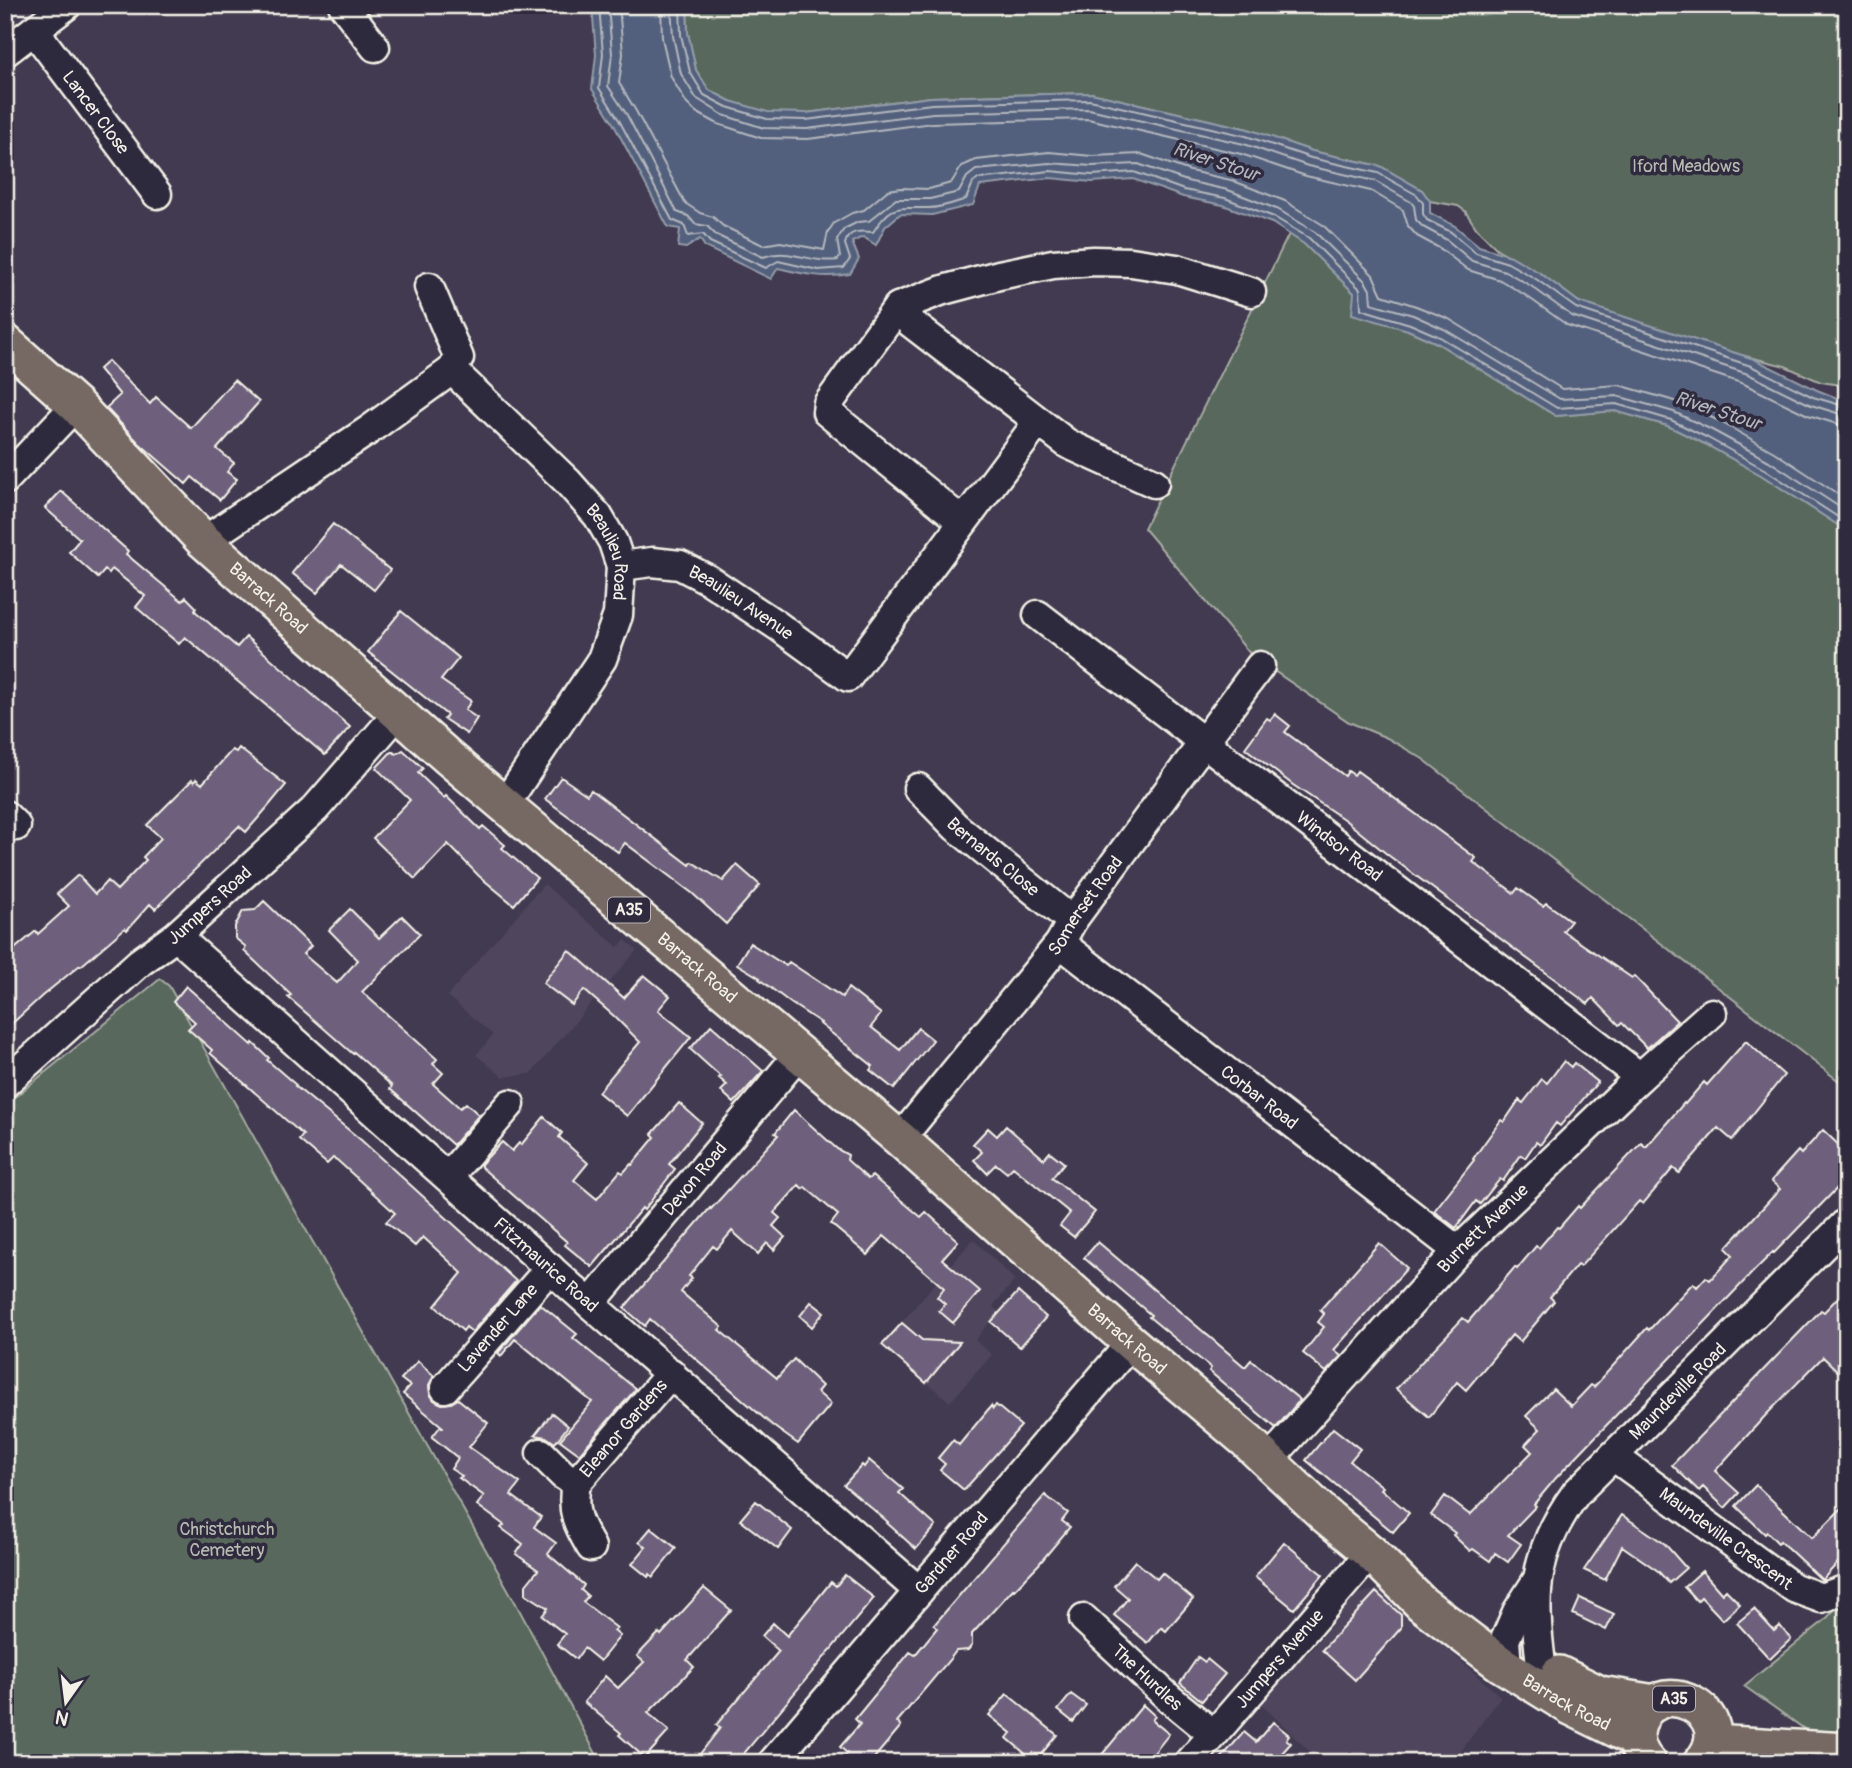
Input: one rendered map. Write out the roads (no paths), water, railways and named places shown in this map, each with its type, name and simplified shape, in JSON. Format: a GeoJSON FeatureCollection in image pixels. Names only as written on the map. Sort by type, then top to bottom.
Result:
{"type":"FeatureCollection","features":[{"type":"Feature","properties":{"kind":"main road","name":"Barrack Road"},"geometry":{"type":"LineString","coordinates":[[5,342],[76,405],[204,541],[449,758],[900,1139],[1268,1461],[1325,1515],[1570,1706],[1642,1751]]}},
{"type":"Feature","properties":{"kind":"main road","name":"Barrack Road"},"geometry":{"type":"LineString","coordinates":[[1506,1654],[1541,1664],[1600,1694],[1656,1703]]}},
{"type":"Feature","properties":{"kind":"main road","name":"A35"},"geometry":{"type":"LineString","coordinates":[[1642,1751],[1641,1718],[1656,1703],[1669,1698],[1684,1699],[1697,1705],[1707,1715],[1712,1729],[1707,1753],[1847,1751]]}},
{"type":"Feature","properties":{"kind":"street"},"geometry":{"type":"LineString","coordinates":[[5,52],[67,5]]}},
{"type":"Feature","properties":{"kind":"street"},"geometry":{"type":"LineString","coordinates":[[343,5],[375,47]]}},
{"type":"Feature","properties":{"kind":"street","name":"Lancer Close"},"geometry":{"type":"LineString","coordinates":[[34,30],[157,194]]}},
{"type":"Feature","properties":{"kind":"street"},"geometry":{"type":"LineString","coordinates":[[1038,422],[963,522],[827,412],[828,404],[898,307],[943,290],[1053,264],[1094,261],[1131,262],[1177,269],[1251,292]]}},
{"type":"Feature","properties":{"kind":"street"},"geometry":{"type":"LineString","coordinates":[[204,541],[369,430],[452,370],[458,358],[429,287]]}},
{"type":"Feature","properties":{"kind":"street"},"geometry":{"type":"LineString","coordinates":[[898,307],[911,323],[1069,444],[1154,483]]}},
{"type":"Feature","properties":{"kind":"street","name":"Beaulieu Road"},"geometry":{"type":"LineString","coordinates":[[452,370],[549,463],[598,516],[613,542],[621,566],[618,615],[602,659],[505,804]]}},
{"type":"Feature","properties":{"kind":"street"},"geometry":{"type":"LineString","coordinates":[[5,480],[76,405]]}},
{"type":"Feature","properties":{"kind":"street","name":"Beaulieu Avenue"},"geometry":{"type":"LineString","coordinates":[[621,566],[652,562],[680,565],[709,580],[778,626],[848,677],[963,522]]}},
{"type":"Feature","properties":{"kind":"street","name":"Windsor Road"},"geometry":{"type":"LineString","coordinates":[[1038,615],[1640,1077]]}},
{"type":"Feature","properties":{"kind":"street","name":"Somerset Road"},"geometry":{"type":"LineString","coordinates":[[900,1139],[1066,932],[1260,666]]}},
{"type":"Feature","properties":{"kind":"street","name":"Jumpers Road"},"geometry":{"type":"LineString","coordinates":[[5,1083],[140,962],[176,936],[315,809],[399,712]]}},
{"type":"Feature","properties":{"kind":"street","name":"Bernards Close"},"geometry":{"type":"LineString","coordinates":[[918,788],[1066,932]]}},
{"type":"Feature","properties":{"kind":"street","name":"Corbar Road"},"geometry":{"type":"LineString","coordinates":[[1066,932],[1458,1251]]}},
{"type":"Feature","properties":{"kind":"street","name":"Fitzmaurice Road"},"geometry":{"type":"LineString","coordinates":[[176,936],[590,1304],[919,1591]]}},
{"type":"Feature","properties":{"kind":"street","name":"Burnett Avenue"},"geometry":{"type":"LineString","coordinates":[[1268,1461],[1458,1251],[1640,1077],[1712,1013]]}},
{"type":"Feature","properties":{"kind":"street","name":"Devon Road"},"geometry":{"type":"LineString","coordinates":[[590,1304],[799,1054]]}},
{"type":"Feature","properties":{"kind":"street"},"geometry":{"type":"LineString","coordinates":[[448,1177],[510,1104]]}},
{"type":"Feature","properties":{"kind":"street","name":"Maundeville Road"},"geometry":{"type":"LineString","coordinates":[[1541,1664],[1536,1592],[1553,1529],[1576,1493],[1845,1229]]}},
{"type":"Feature","properties":{"kind":"street","name":"Lavender Lane"},"geometry":{"type":"LineString","coordinates":[[445,1388],[550,1268]]}},
{"type":"Feature","properties":{"kind":"street","name":"Gardner Road"},"geometry":{"type":"LineString","coordinates":[[772,1763],[1131,1343]]}},
{"type":"Feature","properties":{"kind":"street","name":"Eleanor Gardens"},"geometry":{"type":"LineString","coordinates":[[591,1547],[578,1524],[573,1502],[576,1483],[671,1373]]}},
{"type":"Feature","properties":{"kind":"street","name":"Eleanor Gardens"},"geometry":{"type":"LineString","coordinates":[[541,1453],[563,1475],[576,1483]]}},
{"type":"Feature","properties":{"kind":"street","name":"Maundeville Crescent"},"geometry":{"type":"LineString","coordinates":[[1614,1456],[1794,1588],[1821,1598],[1847,1589]]}},
{"type":"Feature","properties":{"kind":"street","name":"Jumpers Avenue"},"geometry":{"type":"LineString","coordinates":[[1189,1763],[1371,1553]]}},
{"type":"Feature","properties":{"kind":"street","name":"Maundeville Road"},"geometry":{"type":"LineString","coordinates":[[1506,1654],[1517,1612],[1536,1592]]}},
{"type":"Feature","properties":{"kind":"street","name":"The Hurdles"},"geometry":{"type":"LineString","coordinates":[[1084,1619],[1169,1698],[1213,1734]]}},
{"type":"Feature","properties":{"kind":"water","name":"River Stour"},"geometry":{"type":"Polygon","coordinates":[[[592,5],[687,5],[688,33],[696,70],[709,90],[730,101],[768,112],[806,113],[931,97],[1091,93],[1248,129],[1312,151],[1380,166],[1422,190],[1430,201],[1430,213],[1455,226],[1479,246],[1511,256],[1540,273],[1579,302],[1754,359],[1847,402],[1847,531],[1761,475],[1668,426],[1615,411],[1556,416],[1437,343],[1408,330],[1352,314],[1354,293],[1304,244],[1272,223],[1223,205],[1183,197],[1133,179],[1092,182],[1050,178],[980,186],[973,205],[932,215],[900,214],[885,227],[876,245],[863,237],[852,242],[859,259],[850,274],[822,276],[778,268],[771,279],[705,247],[700,239],[686,248],[678,247],[680,229],[668,227],[592,89],[596,55],[592,5]]]}},
{"type":"Feature","properties":{"kind":"park label","name":"Iford Meadows"},"geometry":{"type":"Point","coordinates":[1686,166]}},
{"type":"Feature","properties":{"kind":"park label","name":"Christchurch Cemetery"},"geometry":{"type":"Point","coordinates":[227,1539]}}]}
